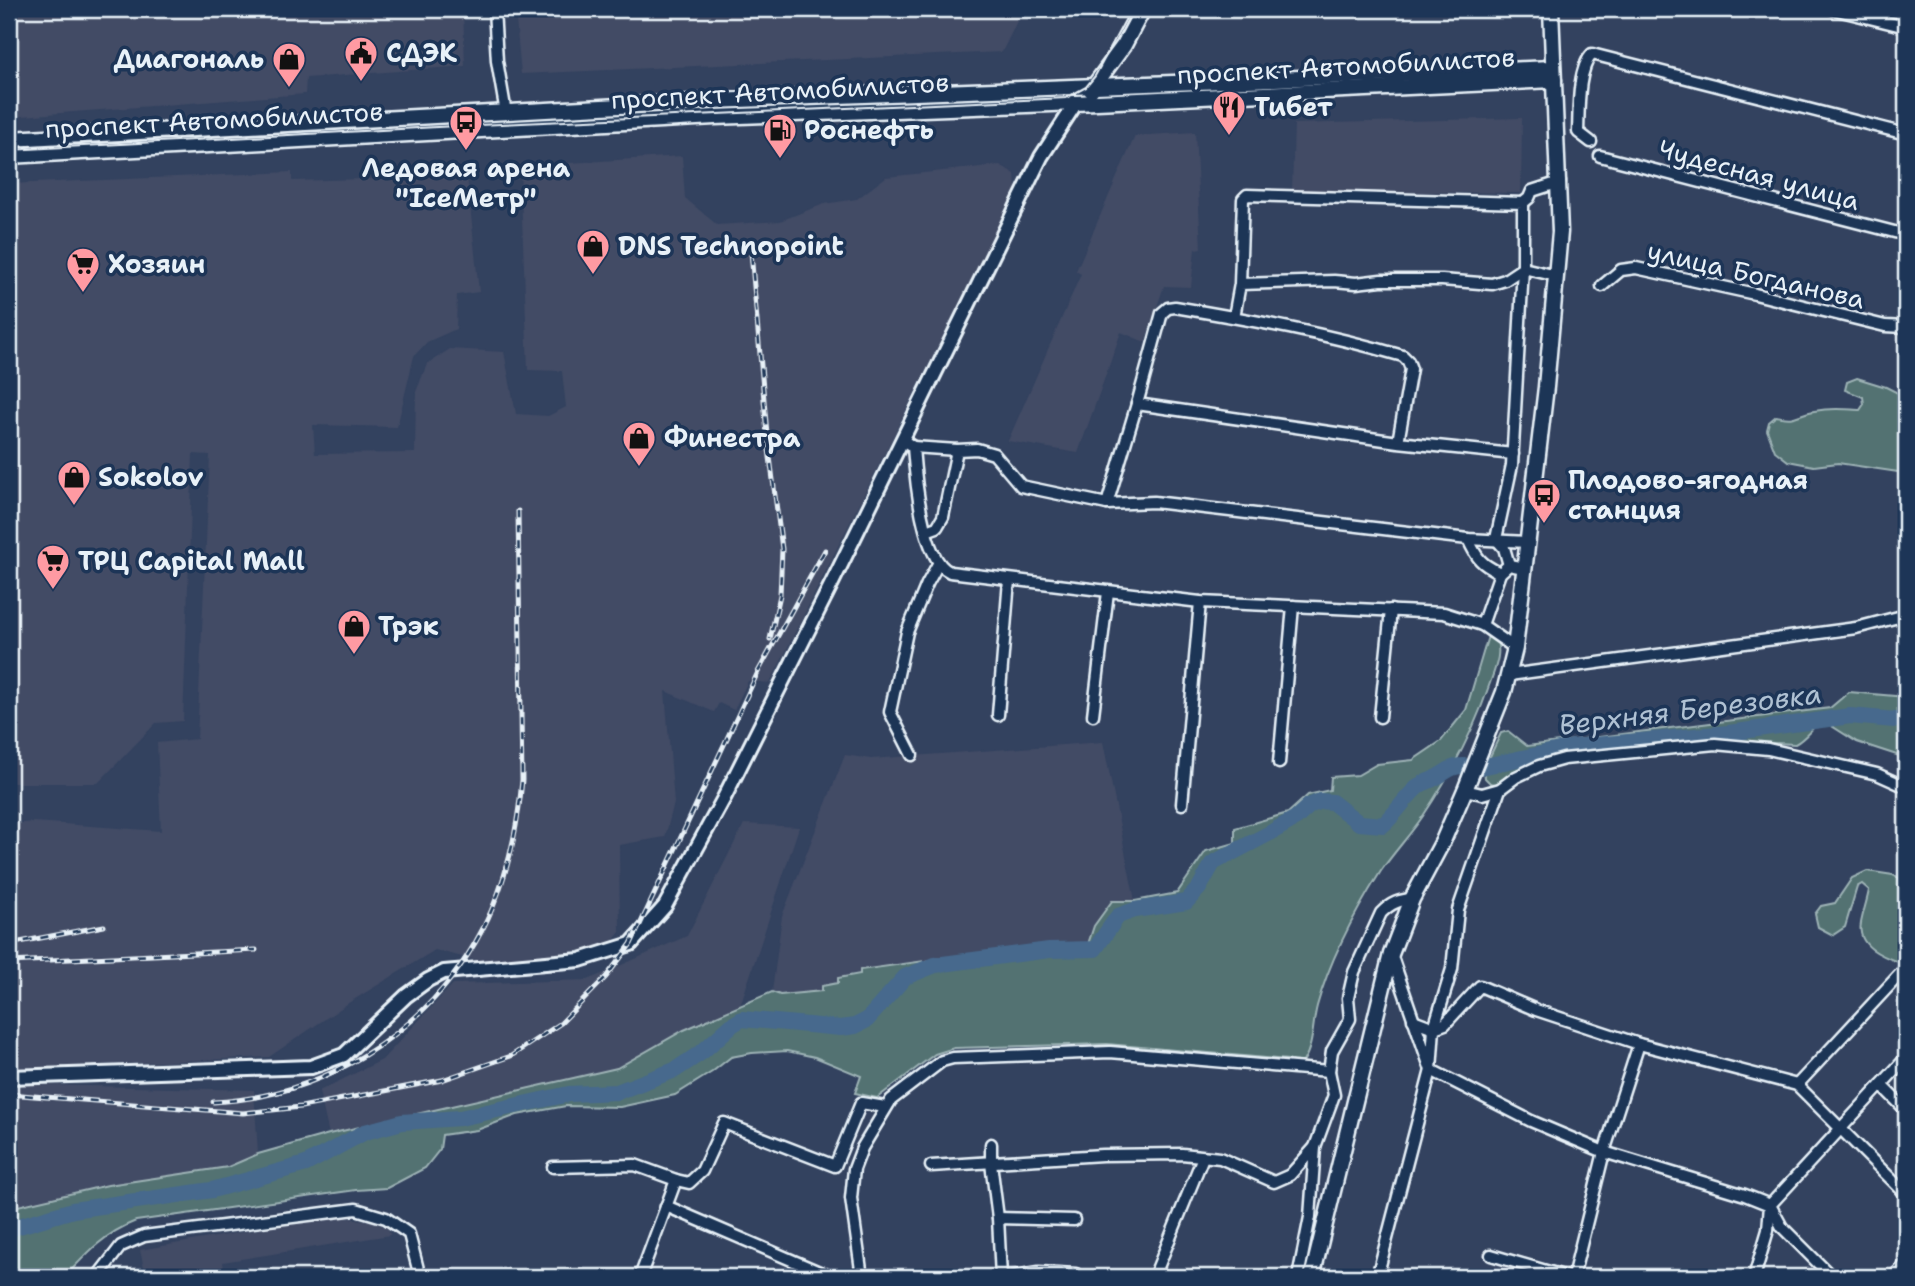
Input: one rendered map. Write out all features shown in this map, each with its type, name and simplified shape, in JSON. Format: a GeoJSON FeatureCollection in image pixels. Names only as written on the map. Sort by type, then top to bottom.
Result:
{"type":"FeatureCollection","features":[{"type":"Feature","properties":{"kind":"main road"},"geometry":{"type":"LineString","coordinates":[[1076,103],[1095,87],[1124,45],[1143,9]]}},
{"type":"Feature","properties":{"kind":"main road"},"geometry":{"type":"LineString","coordinates":[[1312,1277],[1391,954],[1412,900],[1443,841],[1465,790],[1509,675],[1516,648],[1516,567],[1527,541],[1546,387],[1560,232],[1551,9]]}},
{"type":"Feature","properties":{"kind":"main road","name":"проспект Автомобилистов"},"geometry":{"type":"LineString","coordinates":[[9,139],[726,101],[1554,74]]}},
{"type":"Feature","properties":{"kind":"main road","name":"проспект Автомобилистов"},"geometry":{"type":"LineString","coordinates":[[9,156],[715,117],[1076,103],[1554,74]]}},
{"type":"Feature","properties":{"kind":"street"},"geometry":{"type":"LineString","coordinates":[[494,9],[497,61],[506,113]]}},
{"type":"Feature","properties":{"kind":"street"},"geometry":{"type":"LineString","coordinates":[[1833,9],[1906,27]]}},
{"type":"Feature","properties":{"kind":"street"},"geometry":{"type":"LineString","coordinates":[[1591,142],[1578,132],[1581,82],[1592,54],[1906,134]]}},
{"type":"Feature","properties":{"kind":"street"},"geometry":{"type":"LineString","coordinates":[[9,1077],[311,1067],[345,1055],[406,996],[428,979],[444,972],[580,960],[631,944],[665,906],[718,810],[908,443],[1041,157],[1076,103]]}},
{"type":"Feature","properties":{"kind":"street","name":"Чудесная улица"},"geometry":{"type":"LineString","coordinates":[[1600,156],[1906,235]]}},
{"type":"Feature","properties":{"kind":"street"},"geometry":{"type":"LineString","coordinates":[[1234,317],[1240,284],[1243,200],[1247,195],[1254,193],[1523,202],[1529,198],[1532,191],[1560,182]]}},
{"type":"Feature","properties":{"kind":"street"},"geometry":{"type":"LineString","coordinates":[[1496,539],[1513,454],[1523,268],[1523,202]]}},
{"type":"Feature","properties":{"kind":"street"},"geometry":{"type":"LineString","coordinates":[[1240,284],[1393,280],[1492,284],[1505,280],[1523,268],[1557,276]]}},
{"type":"Feature","properties":{"kind":"street","name":"улица Богданова"},"geometry":{"type":"LineString","coordinates":[[1602,286],[1621,270],[1636,268],[1885,326],[1906,327]]}},
{"type":"Feature","properties":{"kind":"street"},"geometry":{"type":"LineString","coordinates":[[1107,504],[1162,313],[1168,308],[1234,317],[1342,338],[1403,356],[1411,369],[1398,442]]}},
{"type":"Feature","properties":{"kind":"street"},"geometry":{"type":"LineString","coordinates":[[1137,404],[1398,442],[1513,454]]}},
{"type":"Feature","properties":{"kind":"street"},"geometry":{"type":"LineString","coordinates":[[908,443],[957,450],[977,449],[993,454],[1021,486],[1107,504],[1154,502],[1468,539],[1527,541]]}},
{"type":"Feature","properties":{"kind":"street"},"geometry":{"type":"LineString","coordinates":[[908,443],[926,531],[938,564],[950,572],[1200,602],[1444,613],[1482,625],[1516,648]]}},
{"type":"Feature","properties":{"kind":"street"},"geometry":{"type":"LineString","coordinates":[[926,531],[937,527],[943,517],[957,450]]}},
{"type":"Feature","properties":{"kind":"street"},"geometry":{"type":"LineString","coordinates":[[1468,539],[1484,565],[1500,573],[1516,567],[1496,539]]}},
{"type":"Feature","properties":{"kind":"street"},"geometry":{"type":"LineString","coordinates":[[912,755],[890,712],[907,632],[938,564]]}},
{"type":"Feature","properties":{"kind":"street"},"geometry":{"type":"LineString","coordinates":[[1482,625],[1500,573]]}},
{"type":"Feature","properties":{"kind":"street"},"geometry":{"type":"LineString","coordinates":[[998,715],[1009,580]]}},
{"type":"Feature","properties":{"kind":"street"},"geometry":{"type":"LineString","coordinates":[[1093,715],[1108,592]]}},
{"type":"Feature","properties":{"kind":"street"},"geometry":{"type":"LineString","coordinates":[[1182,804],[1200,602]]}},
{"type":"Feature","properties":{"kind":"street"},"geometry":{"type":"LineString","coordinates":[[1279,763],[1293,606]]}},
{"type":"Feature","properties":{"kind":"street"},"geometry":{"type":"LineString","coordinates":[[1380,717],[1391,610]]}},
{"type":"Feature","properties":{"kind":"street"},"geometry":{"type":"LineString","coordinates":[[1509,675],[1857,628],[1906,615]]}},
{"type":"Feature","properties":{"kind":"street"},"geometry":{"type":"LineString","coordinates":[[1465,790],[1482,794],[1500,789],[1516,777],[1539,766],[1564,759],[1715,744],[1769,749],[1877,774],[1906,787]]}},
{"type":"Feature","properties":{"kind":"street"},"geometry":{"type":"LineString","coordinates":[[1377,1277],[1431,1070],[1434,1028],[1452,969],[1458,910],[1500,789]]}},
{"type":"Feature","properties":{"kind":"street"},"geometry":{"type":"LineString","coordinates":[[1298,1277],[1310,1217],[1315,1147],[1334,1095],[1329,1071],[1335,1043],[1350,1019],[1348,998],[1354,972],[1381,913],[1400,900],[1412,900]]}},
{"type":"Feature","properties":{"kind":"street"},"geometry":{"type":"LineString","coordinates":[[1391,954],[1431,1070],[1531,1121],[1604,1152],[1770,1205],[1782,1227],[1832,1277]]}},
{"type":"Feature","properties":{"kind":"street"},"geometry":{"type":"LineString","coordinates":[[1797,1085],[1901,973]]}},
{"type":"Feature","properties":{"kind":"street"},"geometry":{"type":"LineString","coordinates":[[1413,1020],[1434,1028],[1444,1024],[1480,986],[1536,1010],[1639,1044],[1797,1085],[1906,1194]]}},
{"type":"Feature","properties":{"kind":"street"},"geometry":{"type":"LineString","coordinates":[[1573,1277],[1604,1152],[1639,1044]]}},
{"type":"Feature","properties":{"kind":"street"},"geometry":{"type":"LineString","coordinates":[[862,1277],[851,1198],[854,1169],[862,1148],[885,1107],[942,1061],[953,1058],[1110,1052],[1329,1071]]}},
{"type":"Feature","properties":{"kind":"street"},"geometry":{"type":"LineString","coordinates":[[1754,1277],[1768,1230],[1770,1205],[1906,1058]]}},
{"type":"Feature","properties":{"kind":"street"},"geometry":{"type":"LineString","coordinates":[[1881,1085],[1906,1110]]}},
{"type":"Feature","properties":{"kind":"street"},"geometry":{"type":"LineString","coordinates":[[553,1167],[635,1165],[689,1182],[702,1171],[724,1124],[835,1166],[861,1103],[885,1107]]}},
{"type":"Feature","properties":{"kind":"street"},"geometry":{"type":"LineString","coordinates":[[991,1144],[1001,1277]]}},
{"type":"Feature","properties":{"kind":"street"},"geometry":{"type":"LineString","coordinates":[[931,1166],[1102,1155],[1182,1154],[1220,1158],[1274,1182],[1290,1175],[1315,1147]]}},
{"type":"Feature","properties":{"kind":"street"},"geometry":{"type":"LineString","coordinates":[[1154,1277],[1203,1157]]}},
{"type":"Feature","properties":{"kind":"street"},"geometry":{"type":"LineString","coordinates":[[639,1277],[676,1180]]}},
{"type":"Feature","properties":{"kind":"street"},"geometry":{"type":"LineString","coordinates":[[666,1206],[831,1277]]}},
{"type":"Feature","properties":{"kind":"street"},"geometry":{"type":"LineString","coordinates":[[97,1277],[121,1246],[144,1236],[356,1209],[386,1218],[410,1234],[420,1277]]}},
{"type":"Feature","properties":{"kind":"street"},"geometry":{"type":"LineString","coordinates":[[998,1218],[1074,1220]]}},
{"type":"Feature","properties":{"kind":"street"},"geometry":{"type":"LineString","coordinates":[[1491,1255],[1567,1277]]}},
{"type":"Feature","properties":{"kind":"street"},"geometry":{"type":"LineString","coordinates":[[1893,1277],[1906,1264]]}},
{"type":"Feature","properties":{"kind":"street"},"geometry":{"type":"LineString","coordinates":[[1009,1277],[1039,1272],[1076,1275]]}},
{"type":"Feature","properties":{"kind":"shaded area"},"geometry":{"type":"Polygon","coordinates":[[[9,9],[463,9],[465,66],[306,78],[305,94],[9,117],[9,9]]]}},
{"type":"Feature","properties":{"kind":"shaded area"},"geometry":{"type":"Polygon","coordinates":[[[515,9],[1023,9],[1002,52],[521,74],[515,9]]]}},
{"type":"Feature","properties":{"kind":"shaded area"},"geometry":{"type":"Polygon","coordinates":[[[1522,118],[1521,193],[1292,191],[1294,124],[1522,118]]]}},
{"type":"Feature","properties":{"kind":"shaded area"},"geometry":{"type":"Polygon","coordinates":[[[1195,132],[1201,248],[1195,249],[1191,287],[1164,286],[1145,342],[1121,332],[1078,453],[1008,441],[1081,274],[1076,271],[1135,136],[1195,132]]]}},
{"type":"Feature","properties":{"kind":"shaded area"},"geometry":{"type":"Polygon","coordinates":[[[682,156],[685,198],[717,225],[780,221],[824,204],[857,199],[886,177],[1000,165],[1015,174],[1016,190],[770,683],[748,681],[734,710],[719,703],[714,712],[665,691],[674,803],[665,837],[619,845],[620,932],[608,947],[490,964],[435,950],[350,1002],[269,1057],[9,1069],[9,824],[35,822],[161,831],[157,743],[197,739],[210,455],[193,454],[183,721],[156,723],[98,783],[9,783],[9,184],[292,172],[292,181],[467,176],[479,292],[457,295],[456,329],[427,342],[414,356],[397,427],[313,425],[315,454],[415,453],[416,392],[427,364],[450,349],[504,352],[516,414],[548,416],[566,407],[562,371],[528,370],[520,166],[682,156]]]}},
{"type":"Feature","properties":{"kind":"shaded area"},"geometry":{"type":"Polygon","coordinates":[[[1103,742],[1135,901],[1112,901],[1094,926],[1088,944],[1010,949],[861,970],[861,974],[838,978],[838,983],[823,991],[780,995],[772,992],[782,916],[845,755],[871,759],[1103,742]]]}},
{"type":"Feature","properties":{"kind":"shaded area"},"geometry":{"type":"Polygon","coordinates":[[[744,824],[799,827],[740,1006],[684,1030],[617,1068],[329,1134],[319,1091],[382,1060],[453,984],[588,980],[687,936],[744,824]]]}},
{"type":"Feature","properties":{"kind":"shaded area"},"geometry":{"type":"Polygon","coordinates":[[[9,1084],[254,1090],[258,1154],[228,1167],[108,1185],[9,1208],[9,1084]]]}},
{"type":"Feature","properties":{"kind":"shaded area"},"geometry":{"type":"Polygon","coordinates":[[[334,1216],[371,1221],[388,1228],[390,1235],[223,1262],[225,1277],[146,1277],[140,1250],[334,1216]]]}},
{"type":"Feature","properties":{"kind":"green space"},"geometry":{"type":"Polygon","coordinates":[[[1857,378],[1906,397],[1906,477],[1898,472],[1838,463],[1814,466],[1788,461],[1775,451],[1767,430],[1769,422],[1776,416],[1793,417],[1826,409],[1860,410],[1864,404],[1863,397],[1845,390],[1847,382],[1857,378]]]}},
{"type":"Feature","properties":{"kind":"green space"},"geometry":{"type":"Polygon","coordinates":[[[1488,636],[1495,637],[1498,654],[1477,718],[1443,784],[1418,823],[1381,871],[1344,936],[1322,988],[1309,1049],[1303,1062],[1107,1044],[954,1048],[935,1054],[877,1098],[855,1093],[861,1076],[815,1057],[787,1051],[752,1053],[731,1057],[675,1095],[620,1107],[566,1106],[517,1115],[477,1130],[442,1135],[440,1149],[425,1168],[387,1188],[136,1221],[106,1238],[65,1277],[9,1277],[9,1208],[108,1185],[228,1167],[258,1154],[329,1134],[617,1068],[684,1030],[772,992],[780,995],[822,991],[822,986],[838,983],[838,978],[860,974],[860,970],[1010,949],[1088,944],[1094,926],[1112,901],[1135,901],[1177,893],[1206,851],[1235,843],[1235,828],[1288,813],[1308,795],[1330,790],[1331,777],[1358,775],[1377,764],[1413,760],[1441,741],[1466,710],[1488,636]]]}},
{"type":"Feature","properties":{"kind":"green space"},"geometry":{"type":"Polygon","coordinates":[[[1849,692],[1906,697],[1906,758],[1857,742],[1830,725],[1819,723],[1795,744],[1716,740],[1570,752],[1532,764],[1500,785],[1490,783],[1485,778],[1484,769],[1501,733],[1508,731],[1527,746],[1830,708],[1849,692]]]}},
{"type":"Feature","properties":{"kind":"green space"},"geometry":{"type":"Polygon","coordinates":[[[1867,871],[1893,875],[1906,882],[1906,965],[1875,951],[1863,940],[1861,923],[1869,890],[1862,884],[1857,887],[1845,927],[1833,935],[1818,927],[1815,914],[1821,906],[1835,903],[1852,878],[1867,871]]]}},
{"type":"Feature","properties":{"kind":"waterway","name":"Верхняя Березовка"},"geometry":{"type":"LineString","coordinates":[[1481,767],[1573,747],[1729,733],[1850,716],[1906,721]]}},
{"type":"Feature","properties":{"kind":"waterway"},"geometry":{"type":"LineString","coordinates":[[9,1229],[73,1210],[212,1190],[306,1164],[365,1132],[402,1122],[460,1118],[569,1094],[617,1092],[675,1070],[742,1019],[841,1028],[855,1026],[867,1020],[905,977],[935,965],[1049,950],[1095,949],[1118,916],[1135,910],[1186,902],[1199,888],[1213,863],[1296,818],[1309,806],[1320,801],[1332,802],[1359,823],[1383,825],[1420,785],[1452,768],[1464,766]]}},
{"type":"Feature","properties":{"kind":"tram line"},"geometry":{"type":"LineString","coordinates":[[9,150],[1066,98],[1086,87],[1095,76],[1131,9]]}},
{"type":"Feature","properties":{"kind":"railway"},"geometry":{"type":"LineString","coordinates":[[750,241],[767,434],[782,549],[780,595],[770,639]]}},
{"type":"Feature","properties":{"kind":"railway"},"geometry":{"type":"LineString","coordinates":[[213,1102],[253,1098],[291,1088],[329,1074],[364,1056],[397,1033],[426,1006],[453,976],[485,924],[508,864],[522,780],[518,511]]}},
{"type":"Feature","properties":{"kind":"railway"},"geometry":{"type":"LineString","coordinates":[[9,1094],[243,1113],[301,1107],[442,1080],[511,1056],[561,1023],[606,977],[631,944],[758,672],[825,550]]}},
{"type":"Feature","properties":{"kind":"railway"},"geometry":{"type":"LineString","coordinates":[[9,944],[104,926]]}},
{"type":"Feature","properties":{"kind":"railway"},"geometry":{"type":"LineString","coordinates":[[9,962],[256,950]]}},
{"type":"Feature","properties":{"kind":"place","name":"СДЭК"},"geometry":{"type":"Point","coordinates":[361,83]}},
{"type":"Feature","properties":{"kind":"place","name":"Диагональ"},"geometry":{"type":"Point","coordinates":[289,89]}},
{"type":"Feature","properties":{"kind":"place","name":"Тибет"},"geometry":{"type":"Point","coordinates":[1229,137]}},
{"type":"Feature","properties":{"kind":"place","name":"Ледовая арена \"IceМетр\""},"geometry":{"type":"Point","coordinates":[466,152]}},
{"type":"Feature","properties":{"kind":"place","name":"Роснефть"},"geometry":{"type":"Point","coordinates":[780,160]}},
{"type":"Feature","properties":{"kind":"place","name":"DNS Technopoint"},"geometry":{"type":"Point","coordinates":[593,276]}},
{"type":"Feature","properties":{"kind":"place","name":"Хозяин"},"geometry":{"type":"Point","coordinates":[83,294]}},
{"type":"Feature","properties":{"kind":"place","name":"Финестра"},"geometry":{"type":"Point","coordinates":[639,468]}},
{"type":"Feature","properties":{"kind":"place","name":"Sokolov"},"geometry":{"type":"Point","coordinates":[74,507]}},
{"type":"Feature","properties":{"kind":"place","name":"Плодово-ягодная станция"},"geometry":{"type":"Point","coordinates":[1544,525]}},
{"type":"Feature","properties":{"kind":"place","name":"ТРЦ Capital Mall"},"geometry":{"type":"Point","coordinates":[53,591]}},
{"type":"Feature","properties":{"kind":"place","name":"Трэк"},"geometry":{"type":"Point","coordinates":[354,656]}}]}
